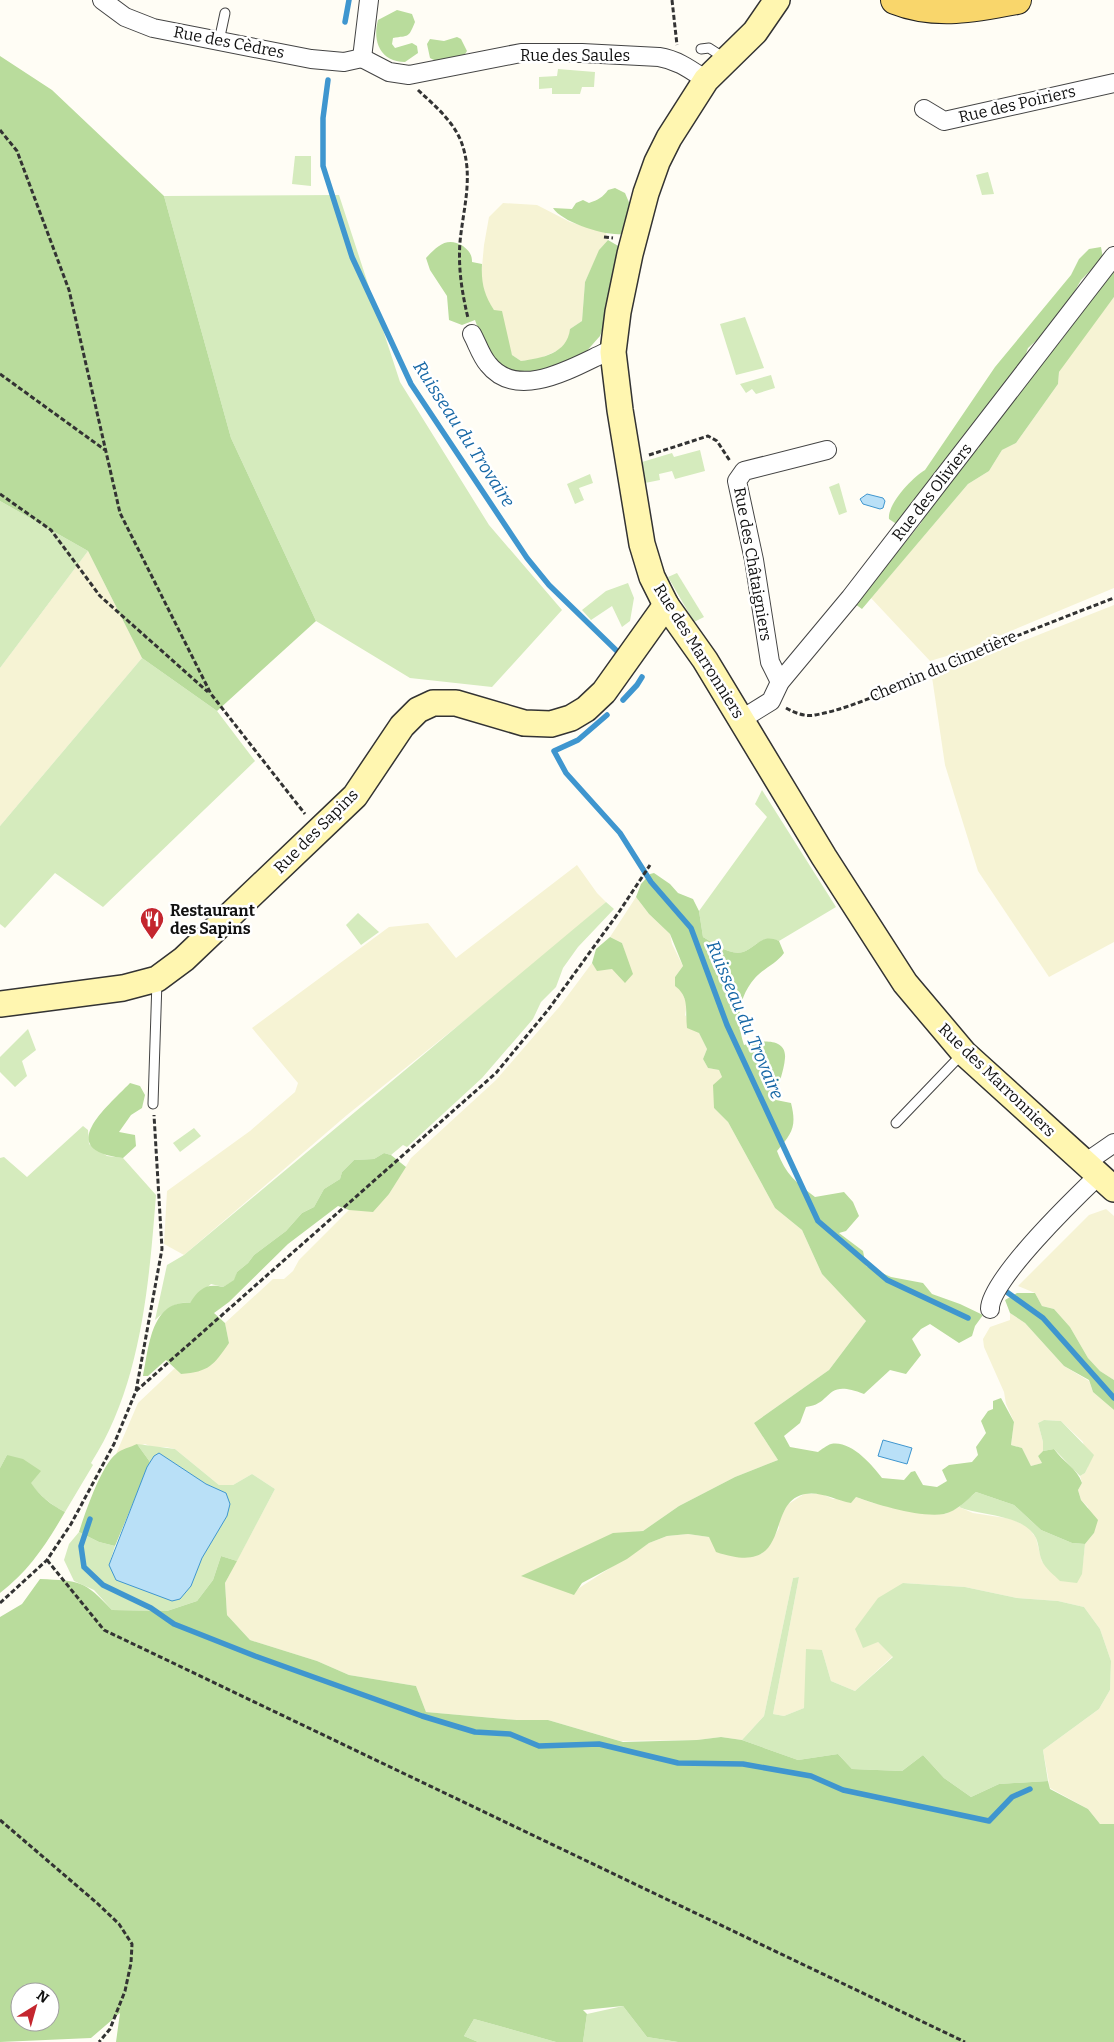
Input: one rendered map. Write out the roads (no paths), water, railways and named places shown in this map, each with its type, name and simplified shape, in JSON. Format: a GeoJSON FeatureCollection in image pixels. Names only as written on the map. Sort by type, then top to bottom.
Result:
{"type":"FeatureCollection","features":[{"type":"Feature","properties":{"kind":"main road"},"geometry":{"type":"LineString","coordinates":[[895,0],[917,8],[937,10],[959,9],[1017,0]]}},
{"type":"Feature","properties":{"kind":"street","name":"Rue des Cèdres"},"geometry":{"type":"LineString","coordinates":[[102,0],[125,17],[153,28],[311,59],[344,62],[362,58]]}},
{"type":"Feature","properties":{"kind":"street"},"geometry":{"type":"LineString","coordinates":[[362,58],[369,0]]}},
{"type":"Feature","properties":{"kind":"street","name":"Rue des Marronniers"},"geometry":{"type":"LineString","coordinates":[[777,0],[754,32],[706,80],[669,138],[657,162],[646,193],[630,254],[618,312],[613,352],[620,410],[642,544],[652,577],[666,605],[692,640],[742,719],[824,857],[904,983],[964,1053],[1100,1176]]}},
{"type":"Feature","properties":{"kind":"street","name":"Rue des Saules"},"geometry":{"type":"LineString","coordinates":[[362,58],[389,72],[409,75],[521,53],[582,52],[672,59],[706,80]]}},
{"type":"Feature","properties":{"kind":"street","name":"Rue des Poiriers"},"geometry":{"type":"LineString","coordinates":[[924,108],[944,121],[1114,83]]}},
{"type":"Feature","properties":{"kind":"street","name":"Rue des Oliviers"},"geometry":{"type":"LineString","coordinates":[[742,719],[777,704],[780,682],[850,598],[1114,256]]}},
{"type":"Feature","properties":{"kind":"street"},"geometry":{"type":"LineString","coordinates":[[472,334],[488,364],[512,381],[542,378],[604,353],[613,352]]}},
{"type":"Feature","properties":{"kind":"street","name":"Rue des Châtaigniers"},"geometry":{"type":"LineString","coordinates":[[780,682],[770,662],[754,560],[737,482],[739,476],[744,471],[827,450]]}},
{"type":"Feature","properties":{"kind":"street","name":"Rue des Sapins"},"geometry":{"type":"LineString","coordinates":[[0,1004],[122,988],[157,979],[184,959],[354,796],[402,726],[418,710],[433,703],[456,703],[524,722],[551,724],[571,718],[586,709],[604,692],[666,605]]}},
{"type":"Feature","properties":{"kind":"street"},"geometry":{"type":"LineString","coordinates":[[990,1309],[990,1301],[1006,1274],[1100,1176],[1098,1152],[1114,1143]]}},
{"type":"Feature","properties":{"kind":"lane"},"geometry":{"type":"LineString","coordinates":[[219,41],[225,14]]}},
{"type":"Feature","properties":{"kind":"lane"},"geometry":{"type":"LineString","coordinates":[[701,49],[709,48],[726,59]]}},
{"type":"Feature","properties":{"kind":"lane"},"geometry":{"type":"LineString","coordinates":[[153,1104],[157,979]]}},
{"type":"Feature","properties":{"kind":"lane"},"geometry":{"type":"LineString","coordinates":[[896,1123],[964,1053]]}},
{"type":"Feature","properties":{"kind":"water"},"geometry":{"type":"Polygon","coordinates":[[[867,494],[883,498],[885,501],[883,508],[880,509],[863,504],[860,499],[867,494]]]}},
{"type":"Feature","properties":{"kind":"water"},"geometry":{"type":"Polygon","coordinates":[[[883,1440],[912,1448],[907,1464],[878,1456],[883,1440]]]}},
{"type":"Feature","properties":{"kind":"water"},"geometry":{"type":"Polygon","coordinates":[[[159,1453],[206,1484],[226,1493],[230,1504],[227,1516],[202,1558],[191,1586],[180,1599],[172,1601],[116,1580],[109,1565],[147,1467],[154,1456],[159,1453]]]}},
{"type":"Feature","properties":{"kind":"waterway","name":"Ruisseau du Trovaire"},"geometry":{"type":"LineString","coordinates":[[345,22],[349,0]]}},
{"type":"Feature","properties":{"kind":"waterway","name":"Ruisseau du Trovaire"},"geometry":{"type":"LineString","coordinates":[[328,80],[323,118],[323,166],[352,257],[411,384],[527,558],[549,585],[620,654]]}},
{"type":"Feature","properties":{"kind":"waterway"},"geometry":{"type":"LineString","coordinates":[[623,700],[642,677]]}},
{"type":"Feature","properties":{"kind":"waterway","name":"Ruisseau du Trovaire"},"geometry":{"type":"LineString","coordinates":[[607,715],[578,740],[554,751],[566,773],[620,833],[651,882],[691,928],[727,1025],[818,1221],[887,1280],[968,1318]]}},
{"type":"Feature","properties":{"kind":"waterway","name":"Ruisseau du Trovaire"},"geometry":{"type":"LineString","coordinates":[[1004,1290],[1043,1318],[1114,1398]]}},
{"type":"Feature","properties":{"kind":"waterway"},"geometry":{"type":"LineString","coordinates":[[90,1519],[81,1546],[84,1567],[103,1585],[151,1608],[174,1624],[255,1656],[422,1716],[475,1732],[510,1734],[539,1746],[599,1744],[678,1763],[743,1764],[811,1776],[843,1790],[989,1821],[1012,1797],[1030,1789]]}},
{"type":"Feature","properties":{"kind":"place","name":"Restaurant des Sapins"},"geometry":{"type":"Point","coordinates":[152,940]}}]}
